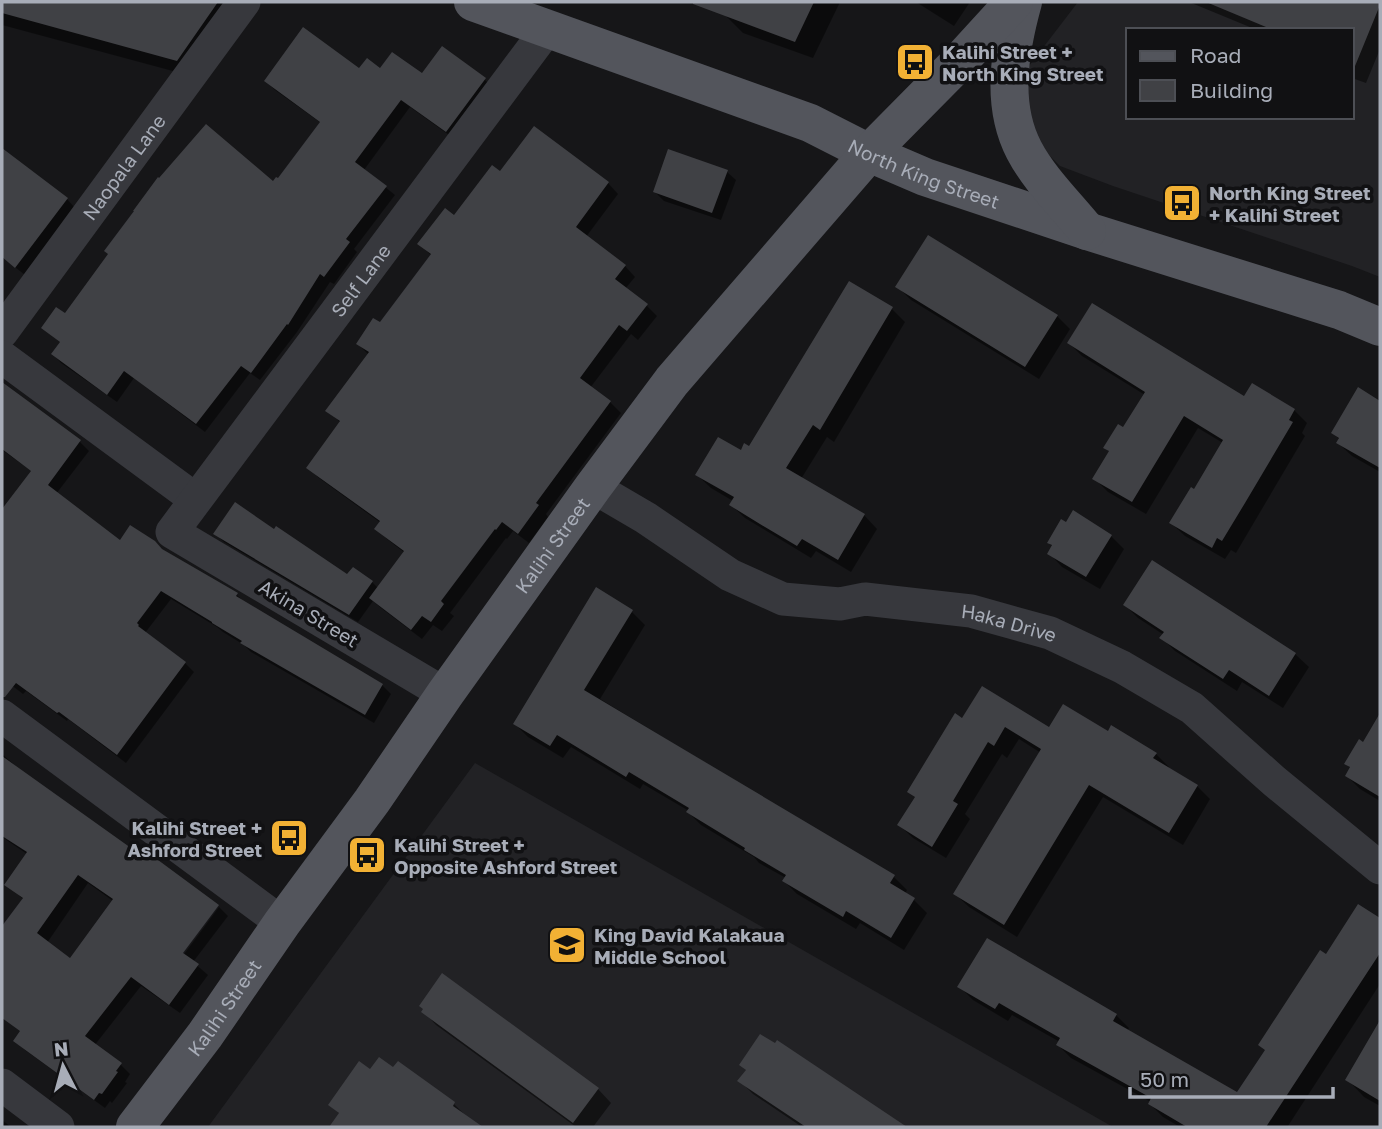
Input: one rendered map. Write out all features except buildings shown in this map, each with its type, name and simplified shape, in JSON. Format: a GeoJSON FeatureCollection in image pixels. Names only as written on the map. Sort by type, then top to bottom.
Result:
{"type":"FeatureCollection","features":[{"type":"Feature","properties":{"kind":"main road","name":"North King Street"},"geometry":{"type":"LineString","coordinates":[[473,2],[810,123],[925,177],[1339,310],[1380,327]]}},
{"type":"Feature","properties":{"kind":"main road","name":"Kalihi Street"},"geometry":{"type":"LineString","coordinates":[[135,1127],[205,1035],[445,694],[672,381],[869,153],[960,61],[1013,2]]}},
{"type":"Feature","properties":{"kind":"main road"},"geometry":{"type":"LineString","coordinates":[[1023,2],[1016,27],[1011,69],[1009,98],[1013,126],[1024,151],[1042,177],[1087,230]]}},
{"type":"Feature","properties":{"kind":"street","name":"Naopala Lane"},"geometry":{"type":"LineString","coordinates":[[2,332],[244,2]]}},
{"type":"Feature","properties":{"kind":"street","name":"Self Lane"},"geometry":{"type":"LineString","coordinates":[[172,532],[548,28]]}},
{"type":"Feature","properties":{"kind":"street"},"geometry":{"type":"LineString","coordinates":[[2,357],[195,499]]}},
{"type":"Feature","properties":{"kind":"street","name":"Haka Drive"},"geometry":{"type":"LineString","coordinates":[[593,487],[646,518],[730,575],[783,599],[840,604],[865,599],[971,611],[1050,633],[1122,667],[1192,708],[1380,868]]}},
{"type":"Feature","properties":{"kind":"street","name":"Akina Street"},"geometry":{"type":"LineString","coordinates":[[172,532],[445,694]]}},
{"type":"Feature","properties":{"kind":"street"},"geometry":{"type":"LineString","coordinates":[[2,716],[282,923]]}},
{"type":"Feature","properties":{"kind":"street"},"geometry":{"type":"LineString","coordinates":[[2,1085],[58,1127]]}},
{"type":"Feature","properties":{"kind":"shaded area"},"geometry":{"type":"Polygon","coordinates":[[[1078,2],[1380,2],[1380,277],[1060,166],[1045,151],[1034,133],[1025,99],[1029,66],[1078,2]]]}},
{"type":"Feature","properties":{"kind":"shaded area","name":"King David Kalakaua Middle School"},"geometry":{"type":"Polygon","coordinates":[[[475,763],[1113,1127],[208,1127],[475,763]]]}},
{"type":"Feature","properties":{"kind":"place","name":"Kalihi Street + North King Street"},"geometry":{"type":"Point","coordinates":[915,62]}},
{"type":"Feature","properties":{"kind":"place","name":"North King Street + Kalihi Street"},"geometry":{"type":"Point","coordinates":[1182,203]}},
{"type":"Feature","properties":{"kind":"place","name":"Kalihi Street + Ashford Street"},"geometry":{"type":"Point","coordinates":[289,838]}},
{"type":"Feature","properties":{"kind":"place","name":"Kalihi Street + Opposite Ashford Street"},"geometry":{"type":"Point","coordinates":[367,855]}},
{"type":"Feature","properties":{"kind":"place","name":"King David Kalakaua Middle School"},"geometry":{"type":"Point","coordinates":[567,945]}}]}
